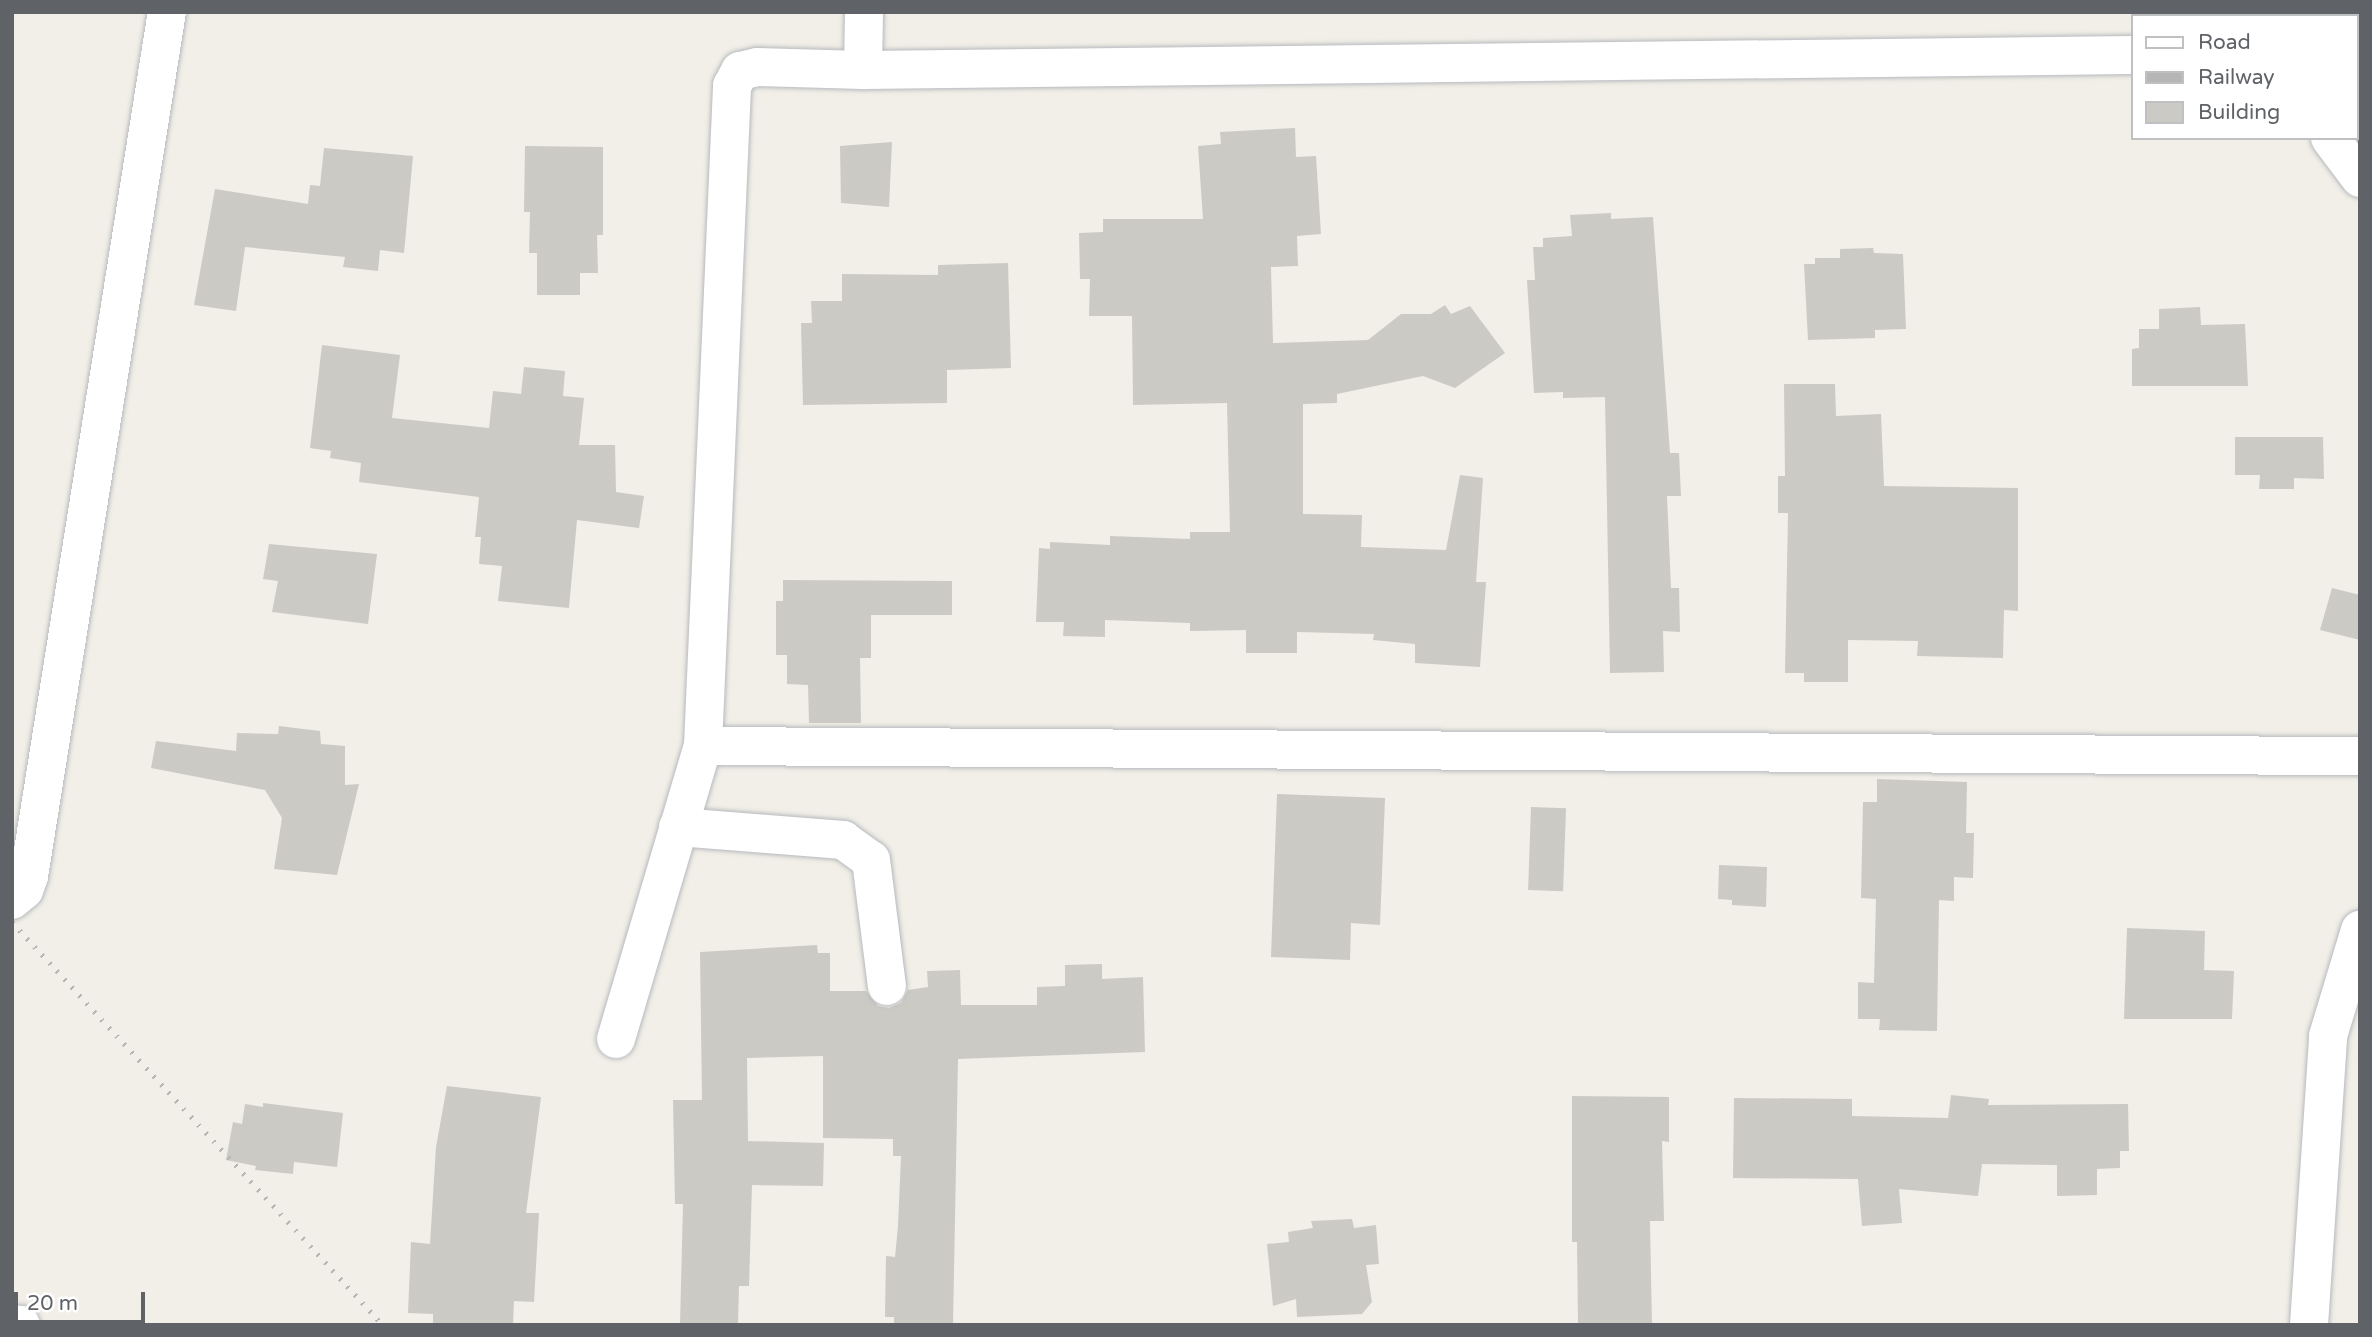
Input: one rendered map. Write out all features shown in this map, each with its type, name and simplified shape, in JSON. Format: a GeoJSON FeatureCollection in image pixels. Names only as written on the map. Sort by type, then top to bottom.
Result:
{"type":"FeatureCollection","features":[{"type":"Feature","properties":{"kind":"street"},"geometry":{"type":"LineString","coordinates":[[12,900],[24,890],[29,876],[167,12]]}},
{"type":"Feature","properties":{"kind":"street"},"geometry":{"type":"LineString","coordinates":[[863,70],[864,12]]}},
{"type":"Feature","properties":{"kind":"street"},"geometry":{"type":"LineString","coordinates":[[616,1039],[702,746],[732,86],[740,72],[757,67],[863,70],[2130,55]]}},
{"type":"Feature","properties":{"kind":"street"},"geometry":{"type":"LineString","coordinates":[[2332,140],[2360,178]]}},
{"type":"Feature","properties":{"kind":"street"},"geometry":{"type":"LineString","coordinates":[[702,746],[2360,757]]}},
{"type":"Feature","properties":{"kind":"street"},"geometry":{"type":"LineString","coordinates":[[678,827],[843,840],[872,860],[887,986]]}},
{"type":"Feature","properties":{"kind":"street"},"geometry":{"type":"LineString","coordinates":[[2309,1325],[2328,1036],[2360,930]]}},
{"type":"Feature","properties":{"kind":"street"},"geometry":{"type":"LineString","coordinates":[[12,1324],[21,1325]]}},
{"type":"Feature","properties":{"kind":"building"},"geometry":{"type":"Polygon","coordinates":[[[1295,128],[1296,157],[1316,156],[1321,234],[1297,236],[1298,266],[1271,267],[1273,343],[1368,340],[1401,314],[1431,314],[1445,305],[1451,314],[1470,306],[1505,353],[1455,388],[1423,376],[1337,394],[1337,403],[1303,404],[1303,514],[1362,515],[1361,547],[1446,550],[1460,475],[1483,478],[1476,582],[1486,582],[1480,667],[1415,663],[1415,644],[1373,640],[1374,634],[1297,632],[1297,653],[1246,653],[1246,630],[1190,631],[1190,623],[1105,620],[1105,637],[1063,636],[1064,622],[1036,622],[1039,548],[1050,549],[1050,542],[1110,545],[1110,536],[1190,539],[1190,532],[1230,532],[1227,403],[1133,405],[1132,316],[1089,316],[1090,279],[1080,279],[1079,233],[1103,232],[1103,219],[1203,219],[1198,146],[1221,144],[1220,132],[1295,128]]]}},
{"type":"Feature","properties":{"kind":"building"},"geometry":{"type":"Polygon","coordinates":[[[892,142],[889,207],[841,203],[840,146],[892,142]]]}},
{"type":"Feature","properties":{"kind":"building"},"geometry":{"type":"Polygon","coordinates":[[[525,146],[603,147],[603,235],[597,235],[598,273],[580,273],[580,295],[537,295],[537,253],[529,253],[530,212],[524,212],[525,146]]]}},
{"type":"Feature","properties":{"kind":"building"},"geometry":{"type":"Polygon","coordinates":[[[324,148],[413,156],[404,253],[380,250],[378,271],[343,267],[345,257],[245,247],[236,311],[194,305],[215,189],[308,204],[310,185],[320,186],[324,148]]]}},
{"type":"Feature","properties":{"kind":"building"},"geometry":{"type":"Polygon","coordinates":[[[1611,213],[1611,219],[1653,217],[1670,453],[1679,453],[1681,496],[1667,496],[1671,588],[1679,588],[1680,632],[1663,631],[1664,672],[1610,673],[1605,397],[1563,398],[1563,392],[1534,393],[1527,280],[1535,280],[1533,247],[1543,247],[1543,238],[1572,236],[1570,215],[1611,213]]]}},
{"type":"Feature","properties":{"kind":"building"},"geometry":{"type":"Polygon","coordinates":[[[1873,248],[1874,253],[1903,254],[1906,329],[1875,330],[1875,338],[1808,340],[1804,264],[1815,264],[1815,258],[1840,258],[1840,249],[1873,248]]]}},
{"type":"Feature","properties":{"kind":"building"},"geometry":{"type":"Polygon","coordinates":[[[1008,263],[1011,368],[947,370],[947,403],[803,405],[801,323],[812,323],[811,301],[842,301],[842,274],[938,275],[938,265],[1008,263]]]}},
{"type":"Feature","properties":{"kind":"building"},"geometry":{"type":"Polygon","coordinates":[[[2200,307],[2201,325],[2245,324],[2248,386],[2132,386],[2132,349],[2139,348],[2139,329],[2159,329],[2159,309],[2200,307]]]}},
{"type":"Feature","properties":{"kind":"building"},"geometry":{"type":"Polygon","coordinates":[[[322,345],[400,355],[392,418],[489,428],[493,391],[521,394],[524,367],[565,371],[563,396],[584,398],[579,445],[615,445],[616,492],[644,496],[639,528],[577,520],[569,608],[498,601],[502,566],[479,564],[481,537],[475,537],[479,497],[359,482],[361,463],[330,458],[331,451],[310,448],[322,345]]]}},
{"type":"Feature","properties":{"kind":"building"},"geometry":{"type":"Polygon","coordinates":[[[1784,384],[1835,384],[1836,416],[1881,414],[1884,486],[2018,488],[2018,611],[2004,610],[2003,658],[1917,656],[1918,641],[1848,640],[1848,682],[1804,682],[1804,673],[1785,673],[1788,513],[1778,513],[1778,476],[1785,476],[1784,384]]]}},
{"type":"Feature","properties":{"kind":"building"},"geometry":{"type":"Polygon","coordinates":[[[2235,437],[2323,437],[2324,479],[2294,478],[2294,489],[2259,489],[2260,475],[2235,475],[2235,437]]]}},
{"type":"Feature","properties":{"kind":"building"},"geometry":{"type":"Polygon","coordinates":[[[269,544],[377,554],[368,624],[272,612],[278,581],[263,579],[269,544]]]}},
{"type":"Feature","properties":{"kind":"building"},"geometry":{"type":"Polygon","coordinates":[[[783,580],[952,581],[952,615],[871,615],[871,658],[860,658],[861,723],[809,723],[808,685],[787,684],[787,655],[776,655],[776,601],[783,601],[783,580]]]}},
{"type":"Feature","properties":{"kind":"building"},"geometry":{"type":"Polygon","coordinates":[[[2332,588],[2360,595],[2360,640],[2320,630],[2332,588]]]}},
{"type":"Feature","properties":{"kind":"building"},"geometry":{"type":"Polygon","coordinates":[[[279,726],[320,731],[321,744],[345,746],[345,785],[359,784],[337,875],[274,869],[282,818],[265,790],[151,768],[156,741],[236,751],[237,733],[278,734],[279,726]]]}},
{"type":"Feature","properties":{"kind":"building"},"geometry":{"type":"Polygon","coordinates":[[[1877,779],[1967,782],[1966,833],[1974,833],[1973,878],[1954,877],[1954,901],[1939,900],[1937,1031],[1879,1030],[1880,1019],[1858,1019],[1858,982],[1874,983],[1876,899],[1861,898],[1863,802],[1877,802],[1877,779]]]}},
{"type":"Feature","properties":{"kind":"building"},"geometry":{"type":"Polygon","coordinates":[[[1277,794],[1385,798],[1380,925],[1351,923],[1350,960],[1271,957],[1277,794]]]}},
{"type":"Feature","properties":{"kind":"building"},"geometry":{"type":"Polygon","coordinates":[[[1531,807],[1566,808],[1563,891],[1528,890],[1531,807]]]}},
{"type":"Feature","properties":{"kind":"building"},"geometry":{"type":"Polygon","coordinates":[[[1719,865],[1767,867],[1766,907],[1732,905],[1732,900],[1718,899],[1719,865]]]}},
{"type":"Feature","properties":{"kind":"building"},"geometry":{"type":"Polygon","coordinates":[[[2127,928],[2205,931],[2204,970],[2234,971],[2232,1019],[2124,1019],[2127,928]]]}},
{"type":"Feature","properties":{"kind":"building"},"geometry":{"type":"Polygon","coordinates":[[[817,945],[818,953],[830,953],[830,991],[866,991],[878,1006],[889,1008],[901,1003],[908,990],[928,987],[927,971],[960,970],[961,1005],[1037,1005],[1037,987],[1065,986],[1065,965],[1102,964],[1102,979],[1143,977],[1145,1052],[958,1059],[953,1325],[894,1325],[894,1317],[885,1317],[886,1256],[895,1257],[898,1226],[901,1156],[893,1156],[893,1139],[823,1138],[823,1056],[747,1058],[748,1141],[824,1143],[823,1186],[752,1185],[749,1286],[739,1286],[738,1325],[680,1325],[683,1204],[675,1204],[673,1100],[702,1100],[700,952],[817,945]]]}},
{"type":"Feature","properties":{"kind":"building"},"geometry":{"type":"Polygon","coordinates":[[[447,1086],[541,1097],[526,1213],[539,1213],[534,1302],[514,1301],[513,1325],[433,1325],[433,1314],[408,1313],[411,1242],[430,1244],[436,1147],[447,1086]]]}},
{"type":"Feature","properties":{"kind":"building"},"geometry":{"type":"Polygon","coordinates":[[[1951,1095],[1989,1099],[1988,1105],[2128,1104],[2129,1151],[2120,1151],[2120,1168],[2097,1169],[2097,1195],[2057,1196],[2057,1165],[1982,1164],[1978,1196],[1899,1189],[1902,1223],[1862,1226],[1858,1179],[1733,1178],[1734,1098],[1852,1099],[1852,1116],[1948,1118],[1951,1095]]]}},
{"type":"Feature","properties":{"kind":"building"},"geometry":{"type":"Polygon","coordinates":[[[1572,1096],[1669,1097],[1669,1142],[1662,1141],[1664,1221],[1650,1221],[1652,1325],[1578,1325],[1577,1242],[1572,1242],[1572,1096]]]}},
{"type":"Feature","properties":{"kind":"building"},"geometry":{"type":"Polygon","coordinates":[[[263,1103],[343,1113],[337,1167],[294,1162],[293,1174],[255,1170],[256,1166],[226,1160],[233,1122],[242,1124],[245,1104],[263,1107],[263,1103]]]}},
{"type":"Feature","properties":{"kind":"building"},"geometry":{"type":"Polygon","coordinates":[[[1352,1219],[1354,1228],[1376,1225],[1379,1264],[1366,1265],[1372,1302],[1362,1314],[1297,1317],[1296,1299],[1273,1306],[1267,1244],[1289,1242],[1288,1232],[1313,1228],[1311,1221],[1352,1219]]]}},
{"type":"Feature","properties":{"kind":"railway"},"geometry":{"type":"LineString","coordinates":[[12,922],[383,1325]]}}]}
